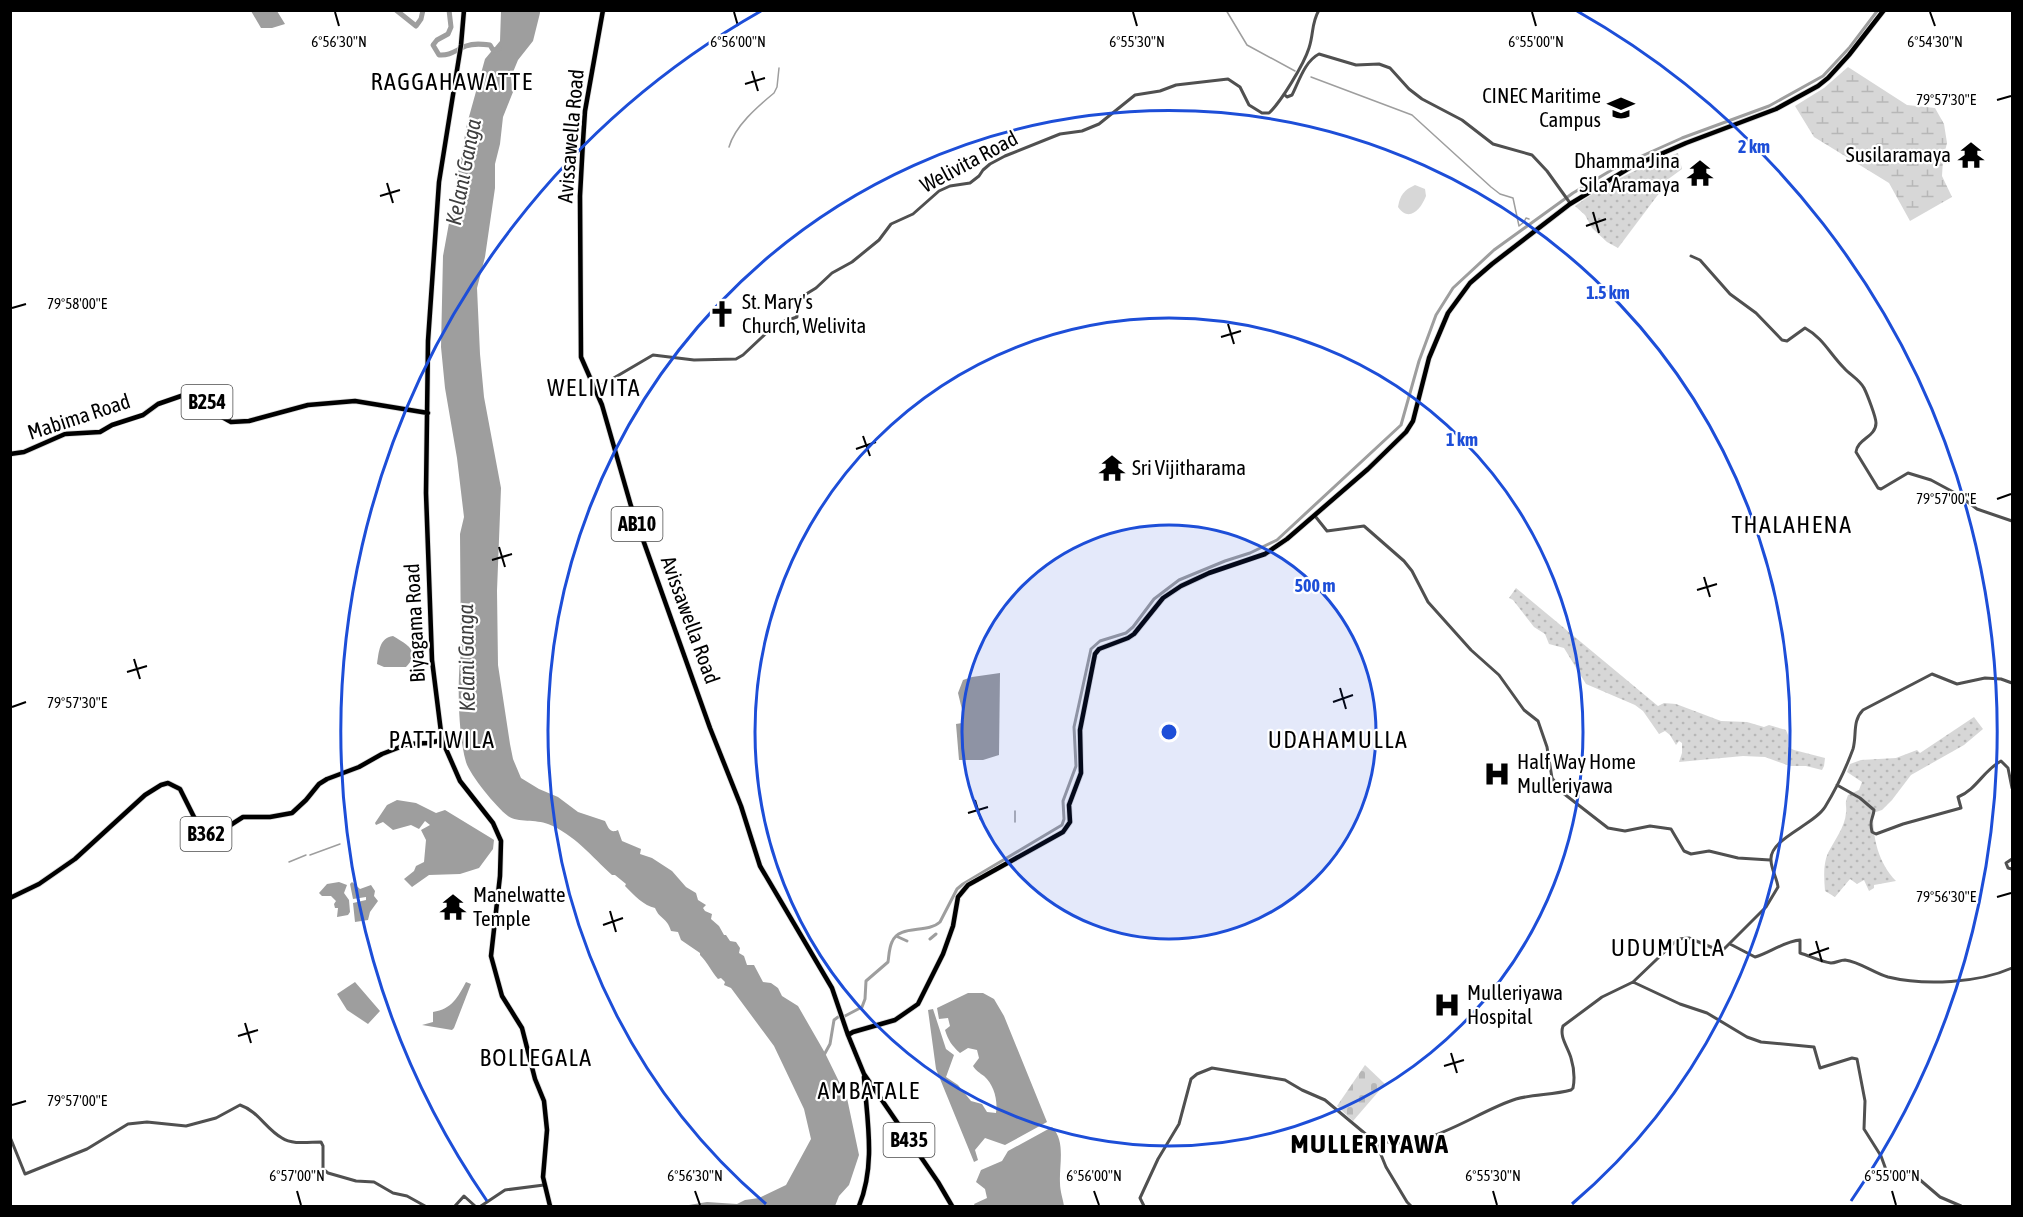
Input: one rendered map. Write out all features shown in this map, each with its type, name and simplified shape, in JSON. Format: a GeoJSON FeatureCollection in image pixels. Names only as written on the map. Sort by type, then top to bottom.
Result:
{"type":"FeatureCollection","features":[{"type":"Feature","properties":{"kind":"main road","name":"Biyagama Road"},"geometry":{"type":"LineString","coordinates":[[464,10],[462,45],[437,206],[428,341],[426,493],[432,660],[442,740],[460,781],[493,823],[501,841],[500,876],[491,956],[502,996],[522,1028],[535,1079],[544,1101],[547,1129],[543,1169],[544,1185],[550,1206]]}},
{"type":"Feature","properties":{"kind":"main road","name":"Avissawella Road"},"geometry":{"type":"LineString","coordinates":[[603,10],[585,111],[580,196],[581,357],[606,420],[631,506],[710,728],[741,806],[755,853],[769,884],[826,977],[848,1035]]}},
{"type":"Feature","properties":{"kind":"main road"},"geometry":{"type":"LineString","coordinates":[[848,1035],[895,1020],[918,1004],[943,954],[958,897],[968,885],[1063,832],[1068,827],[1069,805],[1082,765],[1080,730],[1095,654],[1100,649],[1128,638],[1143,625],[1163,598],[1181,586],[1209,573],[1265,554],[1287,539],[1406,432],[1413,421],[1428,358],[1444,321],[1458,297],[1492,264],[1570,203],[1631,167],[1686,143],[1776,109],[1818,86],[1850,55],[1884,10]]}},
{"type":"Feature","properties":{"kind":"main road","name":"Mabima Road"},"geometry":{"type":"LineString","coordinates":[[10,454],[29,451],[65,434],[100,432],[112,425],[139,417],[158,404],[184,395],[203,399],[225,419],[235,422],[249,421],[308,405],[355,400],[428,413]]}},
{"type":"Feature","properties":{"kind":"main road","name":"B362"},"geometry":{"type":"LineString","coordinates":[[10,898],[39,884],[75,859],[145,795],[160,785],[170,784],[180,789],[200,829],[206,834],[215,835],[243,817],[270,817],[292,813],[319,784],[359,767],[382,754],[408,744],[442,740]]}},
{"type":"Feature","properties":{"kind":"main road","name":"AB10"},"geometry":{"type":"LineString","coordinates":[[848,1035],[864,1074],[870,1150],[865,1189],[859,1206]]}},
{"type":"Feature","properties":{"kind":"main road","name":"B435"},"geometry":{"type":"LineString","coordinates":[[864,1074],[952,1206]]}},
{"type":"Feature","properties":{"kind":"street"},"geometry":{"type":"LineString","coordinates":[[1319,10],[1312,21],[1308,51],[1284,94],[1287,97],[1291,96],[1308,63],[1319,54],[1356,64],[1383,65],[1390,68],[1409,89],[1422,99],[1462,120],[1493,144],[1532,155],[1547,171],[1570,203]]}},
{"type":"Feature","properties":{"kind":"street","name":"Welivita Road"},"geometry":{"type":"LineString","coordinates":[[595,389],[653,355],[722,361],[738,358],[776,324],[797,317],[798,299],[816,288],[832,273],[852,262],[879,240],[891,224],[913,214],[939,191],[951,186],[970,183],[990,164],[1005,156],[1060,134],[1079,132],[1096,126],[1135,95],[1160,91],[1173,85],[1228,79],[1240,87],[1249,105],[1266,114],[1284,94]]}},
{"type":"Feature","properties":{"kind":"street"},"geometry":{"type":"LineString","coordinates":[[1691,256],[1700,260],[1730,294],[1756,313],[1782,340],[1786,341],[1805,328],[1812,331],[1863,386],[1876,426],[1857,445],[1856,452],[1878,488],[1887,486],[1908,473],[1920,475],[1957,494],[1977,509],[2013,521]]}},
{"type":"Feature","properties":{"kind":"street"},"geometry":{"type":"LineString","coordinates":[[1315,516],[1323,529],[1327,531],[1364,526],[1404,561],[1412,571],[1428,602],[1471,650],[1499,675],[1524,710],[1538,721],[1555,783],[1563,793],[1602,824],[1620,831],[1650,826],[1671,829],[1684,851],[1691,854],[1709,850],[1745,859],[1770,861]]}},
{"type":"Feature","properties":{"kind":"street"},"geometry":{"type":"LineString","coordinates":[[1144,1206],[1140,1198],[1158,1159],[1179,1124],[1191,1079],[1206,1069],[1218,1068],[1285,1080],[1325,1100],[1375,1140],[1396,1142],[1418,1140],[1441,1133],[1517,1099],[1568,1091],[1573,1088],[1572,1063],[1561,1034],[1563,1026],[1602,998],[1633,982],[1678,939],[1689,938],[1718,950],[1724,949],[1766,908],[1778,884],[1770,861],[1772,852],[1777,844],[1820,814],[1837,785],[1853,747],[1858,715],[1869,706],[1932,674],[1957,684],[1985,678],[2013,683]]}},
{"type":"Feature","properties":{"kind":"street"},"geometry":{"type":"LineString","coordinates":[[1837,785],[1860,798],[1874,810],[1870,818],[1872,832],[1876,834],[1961,808],[1958,797],[1968,793],[1991,766],[2001,761],[2007,768],[2013,788]]}},
{"type":"Feature","properties":{"kind":"street"},"geometry":{"type":"LineString","coordinates":[[2013,859],[2006,863],[2008,868],[2013,869]]}},
{"type":"Feature","properties":{"kind":"street"},"geometry":{"type":"LineString","coordinates":[[1730,944],[1749,956],[1755,957],[1794,940],[1800,940],[1800,953],[1824,962],[1845,960],[1889,977],[1910,980],[1970,980],[2013,968]]}},
{"type":"Feature","properties":{"kind":"street"},"geometry":{"type":"LineString","coordinates":[[1633,982],[1680,1004],[1707,1013],[1747,1038],[1761,1042],[1814,1047],[1820,1068],[1852,1058],[1857,1059],[1865,1101],[1864,1129],[1881,1156],[1887,1175],[1892,1179],[1912,1173],[1940,1197],[1961,1206]]}},
{"type":"Feature","properties":{"kind":"street"},"geometry":{"type":"LineString","coordinates":[[10,1137],[25,1174],[81,1152],[128,1124],[147,1122],[186,1126],[216,1118],[240,1105],[247,1107],[260,1117],[282,1138],[293,1142],[321,1142],[323,1169],[328,1173],[356,1181],[374,1182],[393,1193],[407,1196],[425,1206]]}},
{"type":"Feature","properties":{"kind":"street"},"geometry":{"type":"LineString","coordinates":[[1375,1140],[1396,1185],[1411,1206]]}},
{"type":"Feature","properties":{"kind":"street"},"geometry":{"type":"LineString","coordinates":[[481,1206],[506,1190],[544,1185]]}},
{"type":"Feature","properties":{"kind":"street"},"geometry":{"type":"LineString","coordinates":[[455,1206],[464,1196],[475,1206]]}},
{"type":"Feature","properties":{"kind":"green space"},"geometry":{"type":"Polygon","coordinates":[[[1848,67],[1907,105],[1935,108],[1944,124],[1947,143],[1942,176],[1952,197],[1910,221],[1889,183],[1814,137],[1795,106],[1824,88],[1848,67]]]}},
{"type":"Feature","properties":{"kind":"green space"},"geometry":{"type":"Polygon","coordinates":[[[1678,153],[1682,169],[1667,180],[1618,248],[1607,242],[1592,228],[1585,215],[1575,206],[1625,176],[1678,153]]]}},
{"type":"Feature","properties":{"kind":"green space"},"geometry":{"type":"Polygon","coordinates":[[[1415,185],[1425,189],[1426,196],[1418,209],[1406,214],[1398,207],[1401,196],[1415,185]]]}},
{"type":"Feature","properties":{"kind":"green space"},"geometry":{"type":"Polygon","coordinates":[[[1516,588],[1658,706],[1664,703],[1676,704],[1721,721],[1747,722],[1764,727],[1769,725],[1786,730],[1788,747],[1825,758],[1822,770],[1806,766],[1790,766],[1765,757],[1743,756],[1679,762],[1682,743],[1679,741],[1676,745],[1665,731],[1659,734],[1643,711],[1635,705],[1586,684],[1564,648],[1549,644],[1545,634],[1534,627],[1509,598],[1516,588]]]}},
{"type":"Feature","properties":{"kind":"green space"},"geometry":{"type":"Polygon","coordinates":[[[1974,717],[1983,729],[1964,745],[1911,775],[1882,810],[1873,813],[1878,850],[1885,866],[1896,881],[1874,885],[1874,888],[1869,891],[1864,880],[1857,884],[1850,879],[1835,897],[1825,891],[1826,857],[1844,823],[1848,795],[1859,790],[1862,782],[1847,772],[1850,764],[1861,760],[1896,758],[1917,750],[1920,753],[1974,717]]]}},
{"type":"Feature","properties":{"kind":"green space"},"geometry":{"type":"Polygon","coordinates":[[[1365,1065],[1385,1084],[1353,1121],[1337,1106],[1365,1065]]]}},
{"type":"Feature","properties":{"kind":"water"},"geometry":{"type":"Polygon","coordinates":[[[251,11],[277,11],[285,24],[272,28],[261,28],[251,11]]]}},
{"type":"Feature","properties":{"kind":"water","name":"Kelani Ganga"},"geometry":{"type":"Polygon","coordinates":[[[501,11],[540,11],[533,41],[518,60],[511,77],[513,92],[503,117],[495,164],[495,188],[485,257],[477,288],[484,397],[501,488],[497,591],[498,665],[513,759],[521,778],[558,797],[578,812],[605,821],[608,828],[618,830],[622,841],[641,849],[640,854],[652,858],[672,871],[686,887],[696,893],[698,900],[706,905],[703,908],[712,914],[711,919],[724,935],[730,941],[736,942],[740,948],[739,953],[744,956],[747,965],[754,965],[763,982],[771,983],[778,988],[782,996],[798,1006],[847,1098],[859,1155],[849,1185],[839,1196],[835,1206],[683,1206],[707,1202],[737,1204],[759,1198],[786,1185],[811,1139],[804,1109],[774,1046],[731,988],[724,985],[725,982],[721,978],[718,979],[700,953],[681,940],[678,932],[671,931],[668,923],[655,908],[639,900],[625,886],[626,884],[612,875],[582,846],[557,828],[508,816],[484,790],[466,762],[461,737],[459,692],[460,534],[464,517],[441,347],[443,256],[467,124],[485,59],[500,41],[501,11]]]}},
{"type":"Feature","properties":{"kind":"water"},"geometry":{"type":"Polygon","coordinates":[[[393,636],[407,645],[412,652],[413,657],[406,667],[384,667],[377,664],[382,643],[388,637],[393,636]]]}},
{"type":"Feature","properties":{"kind":"water"},"geometry":{"type":"Polygon","coordinates":[[[1000,673],[999,755],[983,760],[959,760],[956,724],[962,723],[964,718],[958,693],[963,680],[1000,673]]]}},
{"type":"Feature","properties":{"kind":"water"},"geometry":{"type":"Polygon","coordinates":[[[397,800],[416,803],[436,813],[445,810],[494,840],[493,849],[479,868],[460,874],[429,875],[412,887],[404,879],[414,871],[416,866],[424,862],[426,840],[421,830],[430,825],[425,821],[419,829],[411,825],[393,830],[383,822],[376,825],[375,823],[387,805],[397,800]]]}},
{"type":"Feature","properties":{"kind":"water"},"geometry":{"type":"Polygon","coordinates":[[[339,882],[347,885],[344,893],[349,900],[350,912],[348,915],[337,917],[338,908],[335,908],[334,904],[336,901],[331,896],[322,896],[319,893],[327,884],[339,882]]]}},
{"type":"Feature","properties":{"kind":"water"},"geometry":{"type":"Polygon","coordinates":[[[352,882],[360,889],[371,885],[375,891],[374,896],[378,901],[370,912],[368,920],[355,922],[353,903],[366,900],[366,897],[353,899],[350,884],[352,882]]]}},
{"type":"Feature","properties":{"kind":"water"},"geometry":{"type":"Polygon","coordinates":[[[355,982],[380,1011],[368,1024],[347,1010],[337,994],[355,982]]]}},
{"type":"Feature","properties":{"kind":"water"},"geometry":{"type":"Polygon","coordinates":[[[466,982],[471,984],[452,1030],[422,1025],[433,1022],[433,1012],[450,1005],[466,982]]]}},
{"type":"Feature","properties":{"kind":"water"},"geometry":{"type":"Polygon","coordinates":[[[968,993],[983,993],[994,999],[1004,1016],[1047,1122],[1005,1145],[985,1138],[975,1150],[978,1160],[974,1162],[936,1069],[928,1010],[933,1009],[946,1049],[954,1055],[946,1077],[958,1085],[971,1101],[982,1104],[987,1112],[996,1113],[993,1088],[973,1066],[979,1058],[977,1050],[968,1048],[960,1053],[946,1034],[945,1030],[950,1026],[948,1018],[939,1019],[937,1008],[968,993]]]}},
{"type":"Feature","properties":{"kind":"water"},"geometry":{"type":"Polygon","coordinates":[[[1052,1127],[1059,1139],[1060,1186],[1064,1206],[975,1206],[974,1204],[987,1198],[985,1189],[976,1182],[981,1170],[1002,1161],[1008,1151],[1052,1127]]]}},
{"type":"Feature","properties":{"kind":"waterway"},"geometry":{"type":"LineString","coordinates":[[396,10],[416,26],[423,10]]}},
{"type":"Feature","properties":{"kind":"waterway"},"geometry":{"type":"LineString","coordinates":[[449,10],[451,27],[448,34],[433,45],[439,55],[450,54],[475,44],[490,45],[493,50],[499,49]]}},
{"type":"Feature","properties":{"kind":"waterway"},"geometry":{"type":"LineString","coordinates":[[1226,10],[1247,45],[1295,71]]}},
{"type":"Feature","properties":{"kind":"waterway"},"geometry":{"type":"LineString","coordinates":[[824,1055],[830,1044],[834,1020],[862,1007],[866,981],[888,962],[890,947],[896,936],[907,931],[928,928],[940,922],[957,889],[963,884],[1062,825],[1063,801],[1076,766],[1074,727],[1091,649],[1100,641],[1126,633],[1154,599],[1179,580],[1250,553],[1277,540],[1401,425],[1419,361],[1436,315],[1453,288],[1494,250],[1573,193],[1615,168],[1682,138],[1769,106],[1823,76],[1850,47],[1878,10]]}},
{"type":"Feature","properties":{"kind":"waterway"},"geometry":{"type":"LineString","coordinates":[[729,147],[741,124],[774,93],[779,68]]}},
{"type":"Feature","properties":{"kind":"waterway"},"geometry":{"type":"LineString","coordinates":[[1311,77],[1412,115],[1491,187],[1500,194],[1513,198],[1519,226],[1526,218],[1529,219]]}},
{"type":"Feature","properties":{"kind":"waterway"},"geometry":{"type":"LineString","coordinates":[[1015,811],[1015,822]]}},
{"type":"Feature","properties":{"kind":"waterway"},"geometry":{"type":"LineString","coordinates":[[310,855],[340,844]]}},
{"type":"Feature","properties":{"kind":"waterway"},"geometry":{"type":"LineString","coordinates":[[289,862],[306,855]]}},
{"type":"Feature","properties":{"kind":"waterway"},"geometry":{"type":"LineString","coordinates":[[930,939],[936,934]]}},
{"type":"Feature","properties":{"kind":"waterway"},"geometry":{"type":"LineString","coordinates":[[896,936],[907,941]]}},
{"type":"Feature","properties":{"kind":"place","name":"CINEC Maritime Campus"},"geometry":{"type":"Point","coordinates":[1621,108]}},
{"type":"Feature","properties":{"kind":"place","name":"Susilaramaya"},"geometry":{"type":"Point","coordinates":[1971,155]}},
{"type":"Feature","properties":{"kind":"place","name":"Dhamma Jina Sila Aramaya"},"geometry":{"type":"Point","coordinates":[1700,173]}},
{"type":"Feature","properties":{"kind":"place","name":"St. Mary's Church, Welivita"},"geometry":{"type":"Point","coordinates":[722,314]}},
{"type":"Feature","properties":{"kind":"place","name":"Sri Vijitharama"},"geometry":{"type":"Point","coordinates":[1112,468]}},
{"type":"Feature","properties":{"kind":"place","name":"Half Way Home Mulleriyawa"},"geometry":{"type":"Point","coordinates":[1497,774]}},
{"type":"Feature","properties":{"kind":"place","name":"Manelwatte Temple"},"geometry":{"type":"Point","coordinates":[453,907]}},
{"type":"Feature","properties":{"kind":"place","name":"Mulleriyawa Hospital"},"geometry":{"type":"Point","coordinates":[1447,1005]}},
{"type":"Feature","properties":{"kind":"district","name":"RAGGAHAWATTE"},"geometry":{"type":"Point","coordinates":[452,82]}},
{"type":"Feature","properties":{"kind":"district","name":"WELIVITA"},"geometry":{"type":"Point","coordinates":[594,388]}},
{"type":"Feature","properties":{"kind":"district","name":"THALAHENA"},"geometry":{"type":"Point","coordinates":[1792,525]}},
{"type":"Feature","properties":{"kind":"district","name":"PATTIWILA"},"geometry":{"type":"Point","coordinates":[442,740]}},
{"type":"Feature","properties":{"kind":"district","name":"UDAHAMULLA"},"geometry":{"type":"Point","coordinates":[1338,740]}},
{"type":"Feature","properties":{"kind":"district","name":"UDUMULLA"},"geometry":{"type":"Point","coordinates":[1668,948]}},
{"type":"Feature","properties":{"kind":"district","name":"BOLLEGALA"},"geometry":{"type":"Point","coordinates":[536,1058]}},
{"type":"Feature","properties":{"kind":"district","name":"AMBATALE"},"geometry":{"type":"Point","coordinates":[869,1091]}},
{"type":"Feature","properties":{"kind":"district","name":"MULLERIYAWA"},"geometry":{"type":"Point","coordinates":[1370,1144]}}]}
